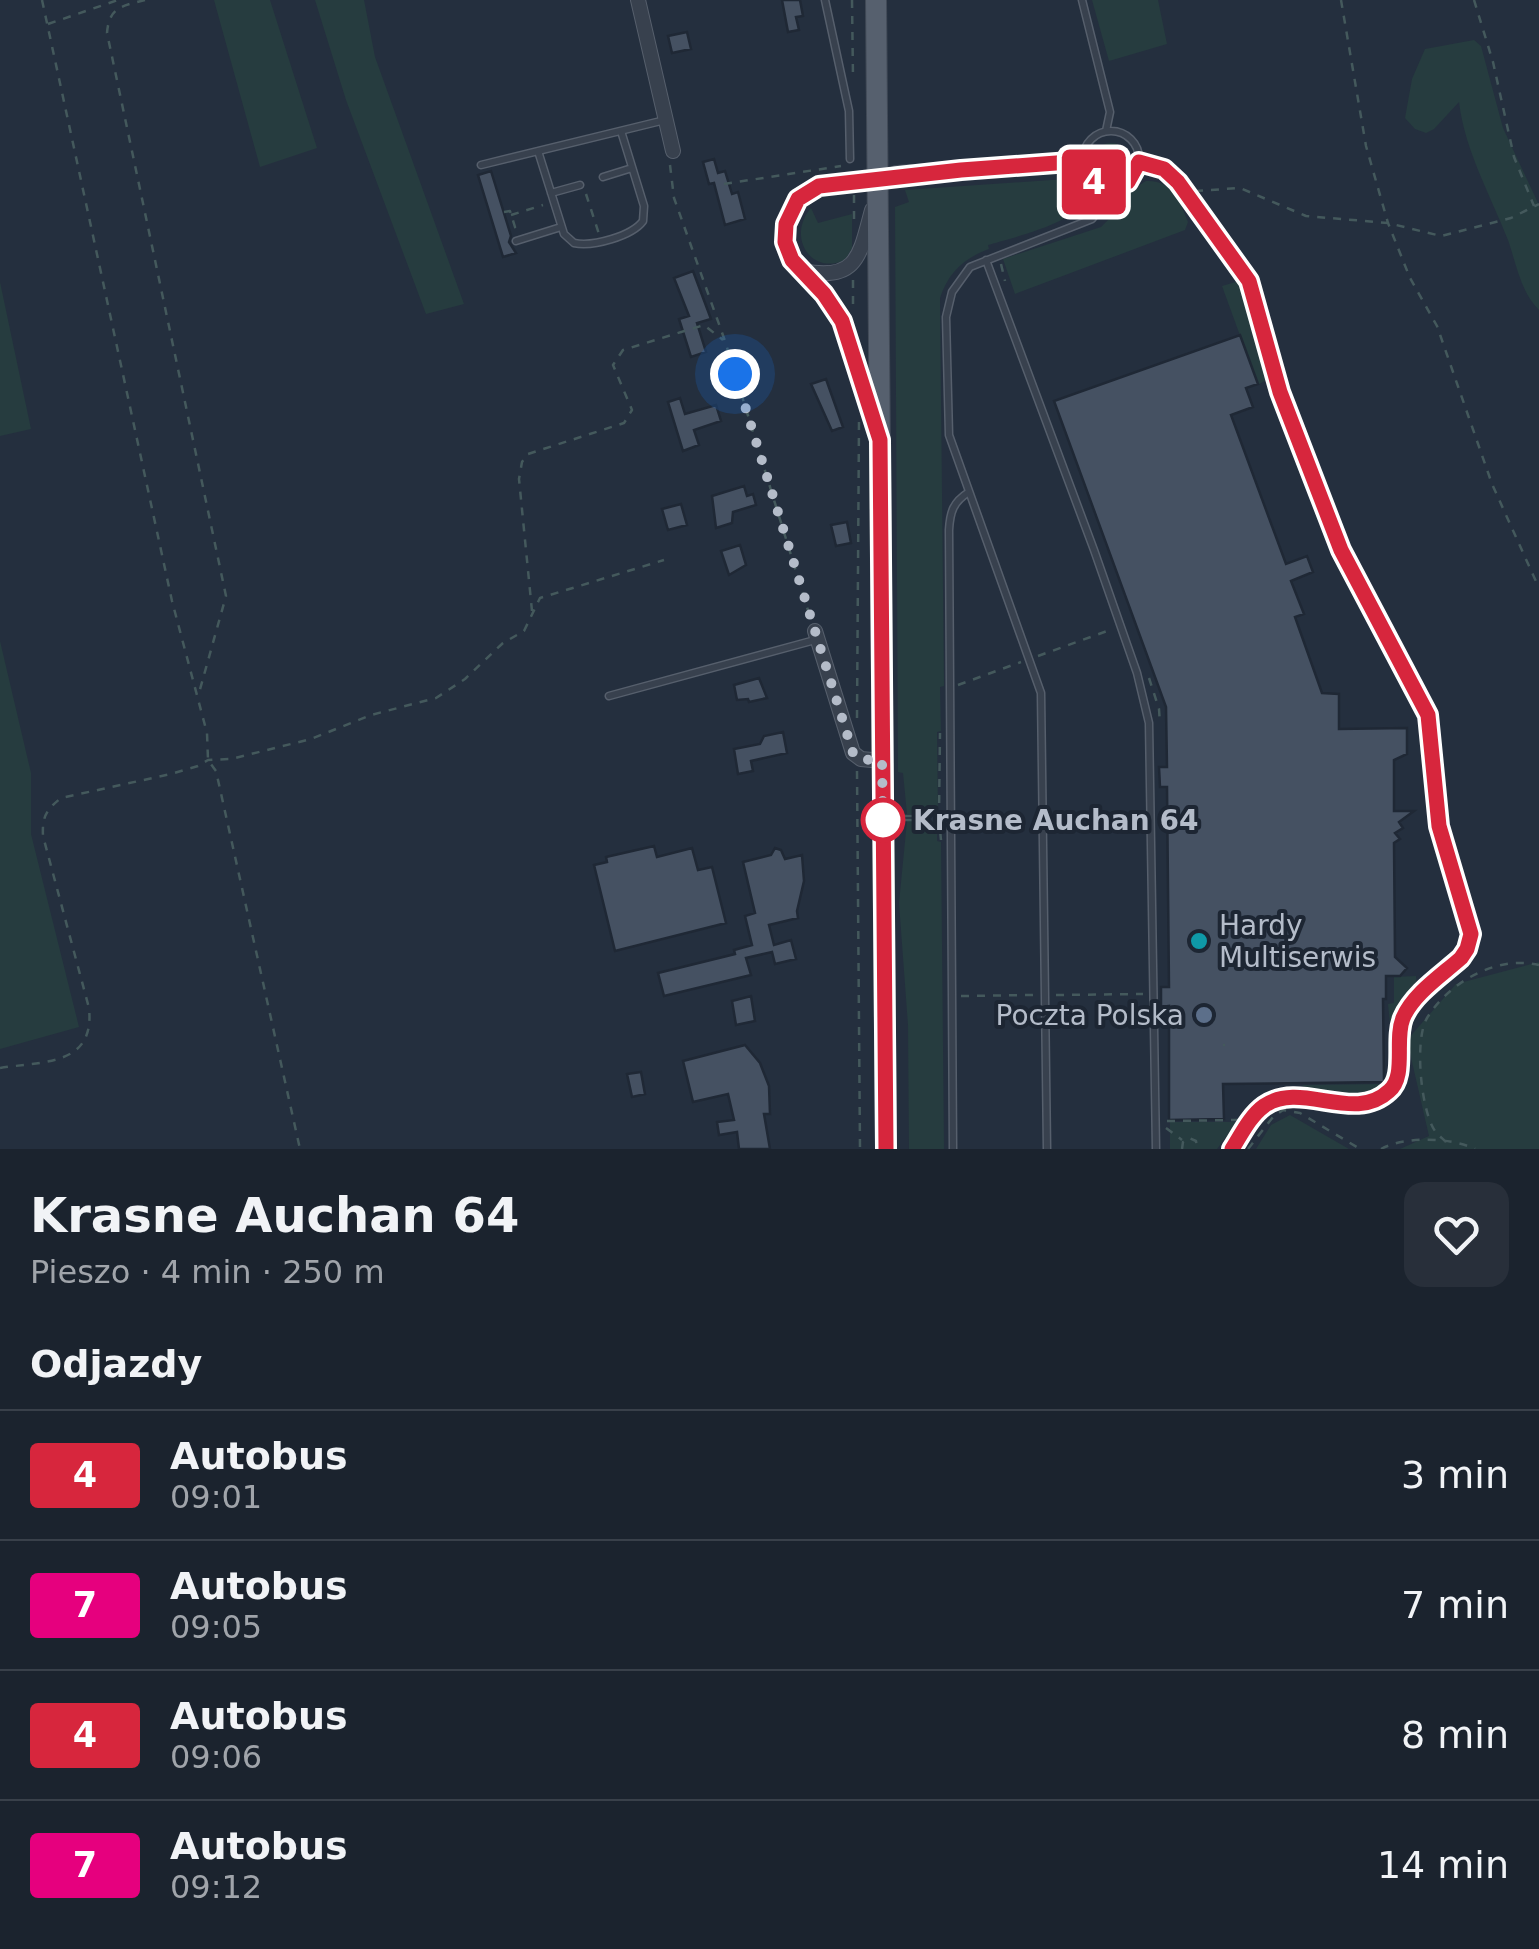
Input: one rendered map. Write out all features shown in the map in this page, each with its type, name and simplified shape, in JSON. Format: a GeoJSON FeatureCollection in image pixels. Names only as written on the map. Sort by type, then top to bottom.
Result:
{"type":"FeatureCollection","features":[{"type":"Feature","properties":{"kind":"main road"},"geometry":{"type":"LineString","coordinates":[[876,0],[886,1149]]}},
{"type":"Feature","properties":{"kind":"street"},"geometry":{"type":"LineString","coordinates":[[638,0],[673,151]]}},
{"type":"Feature","properties":{"kind":"street"},"geometry":{"type":"LineString","coordinates":[[904,176],[1083,161]]}},
{"type":"Feature","properties":{"kind":"street"},"geometry":{"type":"LineString","coordinates":[[852,185],[812,188],[798,199],[788,216],[785,234],[787,251],[835,308],[880,440]]}},
{"type":"Feature","properties":{"kind":"street"},"geometry":{"type":"LineString","coordinates":[[804,272],[835,274],[850,267],[860,254],[876,195]]}},
{"type":"Feature","properties":{"kind":"street"},"geometry":{"type":"LineString","coordinates":[[816,635],[857,758],[882,761]]}},
{"type":"Feature","properties":{"kind":"lane"},"geometry":{"type":"LineString","coordinates":[[825,0],[848,110],[850,159]]}},
{"type":"Feature","properties":{"kind":"lane"},"geometry":{"type":"LineString","coordinates":[[1082,0],[1110,112],[1106,132]]}},
{"type":"Feature","properties":{"kind":"lane"},"geometry":{"type":"LineString","coordinates":[[848,110],[877,109]]}},
{"type":"Feature","properties":{"kind":"lane"},"geometry":{"type":"LineString","coordinates":[[481,164],[666,120]]}},
{"type":"Feature","properties":{"kind":"lane"},"geometry":{"type":"LineString","coordinates":[[538,150],[561,227],[574,243],[582,245],[632,231],[643,221],[644,206],[621,131]]}},
{"type":"Feature","properties":{"kind":"lane"},"geometry":{"type":"LineString","coordinates":[[1106,132],[1127,136],[1136,148],[1139,162],[1128,182],[1106,187],[1090,178],[1083,161],[1086,145],[1106,132]]}},
{"type":"Feature","properties":{"kind":"lane"},"geometry":{"type":"LineString","coordinates":[[1139,162],[1164,169],[1185,191],[1249,281],[1280,392],[1341,550],[1428,715],[1439,826],[1471,934],[1461,958],[1405,1014],[1398,1036],[1397,1079],[1388,1093],[1375,1101],[1356,1104],[1295,1098],[1274,1102],[1255,1116],[1232,1149]]}},
{"type":"Feature","properties":{"kind":"lane"},"geometry":{"type":"LineString","coordinates":[[603,178],[632,168]]}},
{"type":"Feature","properties":{"kind":"lane"},"geometry":{"type":"LineString","coordinates":[[550,193],[580,185]]}},
{"type":"Feature","properties":{"kind":"lane"},"geometry":{"type":"LineString","coordinates":[[1047,1149],[1041,693],[949,435],[946,317],[957,282],[970,268],[1092,219],[1103,205],[1106,187]]}},
{"type":"Feature","properties":{"kind":"lane"},"geometry":{"type":"LineString","coordinates":[[516,241],[561,227]]}},
{"type":"Feature","properties":{"kind":"lane"},"geometry":{"type":"LineString","coordinates":[[986,260],[1094,550],[1137,673],[1149,722],[1156,1149]]}},
{"type":"Feature","properties":{"kind":"lane"},"geometry":{"type":"LineString","coordinates":[[952,1149],[949,530],[950,513],[958,499],[969,492]]}},
{"type":"Feature","properties":{"kind":"lane"},"geometry":{"type":"LineString","coordinates":[[608,696],[816,635]]}},
{"type":"Feature","properties":{"kind":"path"},"geometry":{"type":"LineString","coordinates":[[42,0],[172,601],[207,732],[208,760],[216,771],[300,1149]]}},
{"type":"Feature","properties":{"kind":"path"},"geometry":{"type":"LineString","coordinates":[[47,25],[118,0]]}},
{"type":"Feature","properties":{"kind":"path"},"geometry":{"type":"LineString","coordinates":[[144,0],[116,8],[108,18],[107,33],[226,596],[198,696]]}},
{"type":"Feature","properties":{"kind":"path"},"geometry":{"type":"LineString","coordinates":[[848,110],[853,88],[852,0]]}},
{"type":"Feature","properties":{"kind":"path"},"geometry":{"type":"LineString","coordinates":[[1341,0],[1366,146],[1388,223],[1410,278],[1437,326],[1492,484],[1539,588]]}},
{"type":"Feature","properties":{"kind":"path"},"geometry":{"type":"LineString","coordinates":[[1185,191],[1240,188],[1306,216],[1388,223],[1441,236],[1454,235],[1537,205],[1514,156],[1493,62],[1474,0]]}},
{"type":"Feature","properties":{"kind":"path"},"geometry":{"type":"LineString","coordinates":[[673,151],[669,169],[674,198],[724,340],[816,635]]}},
{"type":"Feature","properties":{"kind":"path"},"geometry":{"type":"LineString","coordinates":[[724,184],[841,167],[850,159]]}},
{"type":"Feature","properties":{"kind":"path"},"geometry":{"type":"LineString","coordinates":[[852,185],[854,224]]}},
{"type":"Feature","properties":{"kind":"path"},"geometry":{"type":"LineString","coordinates":[[586,192],[601,240]]}},
{"type":"Feature","properties":{"kind":"path"},"geometry":{"type":"LineString","coordinates":[[504,212],[510,211],[515,227],[509,228]]}},
{"type":"Feature","properties":{"kind":"path"},"geometry":{"type":"LineString","coordinates":[[844,331],[854,328],[850,267]]}},
{"type":"Feature","properties":{"kind":"path"},"geometry":{"type":"LineString","coordinates":[[532,613],[518,479],[522,462],[528,454],[624,423],[632,410],[614,366],[623,350],[704,324],[724,340]]}},
{"type":"Feature","properties":{"kind":"path"},"geometry":{"type":"LineString","coordinates":[[857,728],[859,414]]}},
{"type":"Feature","properties":{"kind":"path"},"geometry":{"type":"LineString","coordinates":[[0,1068],[73,1054],[86,1044],[91,1028],[43,836],[42,820],[61,798],[171,774],[208,760],[230,759],[311,739],[372,715],[436,698],[524,630],[540,598],[664,560]]}},
{"type":"Feature","properties":{"kind":"path"},"geometry":{"type":"LineString","coordinates":[[939,840],[939,820],[904,818],[939,816],[938,734],[942,732]]}},
{"type":"Feature","properties":{"kind":"path"},"geometry":{"type":"LineString","coordinates":[[857,758],[860,1149]]}},
{"type":"Feature","properties":{"kind":"path"},"geometry":{"type":"LineString","coordinates":[[1446,1142],[1433,1129],[1421,1075],[1422,1034],[1427,1018],[1453,988],[1488,968],[1514,962],[1539,965]]}},
{"type":"Feature","properties":{"kind":"path"},"geometry":{"type":"LineString","coordinates":[[1248,1149],[1283,1110],[1305,1116],[1360,1149]]}},
{"type":"Feature","properties":{"kind":"path"},"geometry":{"type":"LineString","coordinates":[[1166,1121],[1240,1120],[1238,1124]]}},
{"type":"Feature","properties":{"kind":"path"},"geometry":{"type":"LineString","coordinates":[[1166,1128],[1183,1142]]}},
{"type":"Feature","properties":{"kind":"path"},"geometry":{"type":"LineString","coordinates":[[1183,1142],[1194,1139],[1198,1149]]}},
{"type":"Feature","properties":{"kind":"path"},"geometry":{"type":"LineString","coordinates":[[1381,1149],[1400,1140],[1464,1144],[1475,1149]]}},
{"type":"Feature","properties":{"kind":"path"},"geometry":{"type":"LineString","coordinates":[[1182,1149],[1183,1142]]}},
{"type":"Feature","properties":{"kind":"green space"},"geometry":{"type":"Polygon","coordinates":[[[214,0],[270,0],[317,148],[260,167],[214,0]]]}},
{"type":"Feature","properties":{"kind":"green space"},"geometry":{"type":"Polygon","coordinates":[[[315,0],[364,0],[375,57],[464,304],[426,314],[346,100],[315,0]]]}},
{"type":"Feature","properties":{"kind":"green space"},"geometry":{"type":"Polygon","coordinates":[[[1092,0],[1158,0],[1167,44],[1109,61],[1092,0]]]}},
{"type":"Feature","properties":{"kind":"green space"},"geometry":{"type":"Polygon","coordinates":[[[1474,40],[1481,46],[1503,128],[1539,205],[1539,310],[1523,286],[1472,155],[1459,102],[1426,133],[1415,129],[1405,118],[1412,79],[1425,49],[1474,40]]]}},
{"type":"Feature","properties":{"kind":"green space"},"geometry":{"type":"Polygon","coordinates":[[[1111,143],[1123,148],[1128,160],[1123,172],[1111,177],[1099,172],[1094,160],[1099,148],[1111,143]]]}},
{"type":"Feature","properties":{"kind":"green space"},"geometry":{"type":"Polygon","coordinates":[[[1066,179],[1080,184],[1085,191],[1085,201],[1077,210],[1048,226],[988,245],[989,249],[958,268],[940,298],[944,686],[940,687],[941,731],[937,732],[938,814],[907,814],[903,773],[898,772],[895,207],[909,202],[905,190],[1066,179]]]}},
{"type":"Feature","properties":{"kind":"green space"},"geometry":{"type":"Polygon","coordinates":[[[1146,181],[1163,184],[1174,193],[1188,222],[1185,230],[1015,294],[1003,259],[1101,227],[1115,213],[1124,195],[1146,181]]]}},
{"type":"Feature","properties":{"kind":"green space"},"geometry":{"type":"Polygon","coordinates":[[[811,208],[818,223],[852,214],[852,248],[845,260],[821,262],[806,250],[801,230],[811,208]]]}},
{"type":"Feature","properties":{"kind":"green space"},"geometry":{"type":"Polygon","coordinates":[[[1239,281],[1269,378],[1258,385],[1222,286],[1239,281]]]}},
{"type":"Feature","properties":{"kind":"green space"},"geometry":{"type":"Polygon","coordinates":[[[0,282],[31,429],[0,436],[0,282]]]}},
{"type":"Feature","properties":{"kind":"green space"},"geometry":{"type":"Polygon","coordinates":[[[0,641],[31,773],[31,834],[79,1027],[0,1049],[0,641]]]}},
{"type":"Feature","properties":{"kind":"green space"},"geometry":{"type":"Polygon","coordinates":[[[907,821],[937,821],[937,841],[941,842],[944,1149],[909,1149],[908,1025],[899,903],[907,821]]]}},
{"type":"Feature","properties":{"kind":"green space"},"geometry":{"type":"Polygon","coordinates":[[[1539,962],[1539,1149],[1400,1149],[1429,1136],[1407,1040],[1456,984],[1539,962]]]}},
{"type":"Feature","properties":{"kind":"green space"},"geometry":{"type":"Polygon","coordinates":[[[1416,976],[1417,989],[1396,1013],[1391,1033],[1388,1004],[1394,1003],[1394,977],[1416,976]]]}},
{"type":"Feature","properties":{"kind":"green space"},"geometry":{"type":"Polygon","coordinates":[[[1385,1084],[1367,1094],[1344,1098],[1320,1095],[1302,1085],[1385,1084]]]}},
{"type":"Feature","properties":{"kind":"green space"},"geometry":{"type":"Polygon","coordinates":[[[1290,1115],[1349,1149],[1256,1149],[1271,1125],[1290,1115]]]}},
{"type":"Feature","properties":{"kind":"green space"},"geometry":{"type":"Polygon","coordinates":[[[1170,1122],[1237,1122],[1217,1149],[1170,1149],[1170,1122]]]}},
{"type":"Feature","properties":{"kind":"building"},"geometry":{"type":"Polygon","coordinates":[[[782,0],[800,0],[803,16],[796,17],[799,30],[788,32],[782,0]]]}},
{"type":"Feature","properties":{"kind":"building"},"geometry":{"type":"Polygon","coordinates":[[[687,32],[691,49],[672,53],[668,36],[687,32]]]}},
{"type":"Feature","properties":{"kind":"building"},"geometry":{"type":"Polygon","coordinates":[[[714,159],[718,173],[725,171],[732,194],[738,192],[745,219],[725,225],[714,183],[709,184],[703,162],[714,159]]]}},
{"type":"Feature","properties":{"kind":"building"},"geometry":{"type":"Polygon","coordinates":[[[491,171],[511,236],[509,242],[516,253],[503,257],[478,175],[491,171]]]}},
{"type":"Feature","properties":{"kind":"building"},"geometry":{"type":"Polygon","coordinates":[[[693,271],[711,319],[697,323],[706,352],[691,357],[679,319],[689,316],[674,278],[693,271]]]}},
{"type":"Feature","properties":{"kind":"building"},"geometry":{"type":"Polygon","coordinates":[[[1240,335],[1258,384],[1246,388],[1253,407],[1231,415],[1286,564],[1307,556],[1313,572],[1291,581],[1304,614],[1295,617],[1322,693],[1339,694],[1339,729],[1407,728],[1407,754],[1394,760],[1394,811],[1414,811],[1399,822],[1403,828],[1395,833],[1400,839],[1394,843],[1395,957],[1407,968],[1400,976],[1386,976],[1384,1082],[1223,1084],[1224,1119],[1169,1120],[1169,1006],[1161,1007],[1161,987],[1169,987],[1167,787],[1160,787],[1159,767],[1167,767],[1166,707],[1054,401],[1240,335]]]}},
{"type":"Feature","properties":{"kind":"building"},"geometry":{"type":"Polygon","coordinates":[[[826,379],[843,427],[832,431],[811,384],[826,379]]]}},
{"type":"Feature","properties":{"kind":"building"},"geometry":{"type":"Polygon","coordinates":[[[680,398],[685,414],[716,405],[721,421],[694,430],[699,445],[683,451],[668,402],[680,398]]]}},
{"type":"Feature","properties":{"kind":"building"},"geometry":{"type":"Polygon","coordinates":[[[744,486],[747,496],[753,494],[756,505],[733,512],[732,523],[716,528],[712,496],[744,486]]]}},
{"type":"Feature","properties":{"kind":"building"},"geometry":{"type":"Polygon","coordinates":[[[681,504],[687,525],[668,530],[662,509],[681,504]]]}},
{"type":"Feature","properties":{"kind":"building"},"geometry":{"type":"Polygon","coordinates":[[[847,522],[851,543],[836,546],[831,525],[847,522]]]}},
{"type":"Feature","properties":{"kind":"building"},"geometry":{"type":"Polygon","coordinates":[[[740,545],[746,565],[729,575],[721,551],[740,545]]]}},
{"type":"Feature","properties":{"kind":"building"},"geometry":{"type":"Polygon","coordinates":[[[759,678],[767,698],[737,700],[734,685],[759,678]]]}},
{"type":"Feature","properties":{"kind":"building"},"geometry":{"type":"Polygon","coordinates":[[[783,732],[787,753],[751,761],[753,771],[738,774],[734,749],[760,744],[764,736],[783,732]]]}},
{"type":"Feature","properties":{"kind":"building"},"geometry":{"type":"Polygon","coordinates":[[[654,846],[657,857],[692,848],[698,870],[712,867],[726,923],[615,951],[594,865],[607,862],[606,857],[654,846]]]}},
{"type":"Feature","properties":{"kind":"building"},"geometry":{"type":"Polygon","coordinates":[[[775,848],[781,850],[785,859],[802,855],[804,881],[798,918],[769,925],[774,945],[791,940],[796,959],[775,964],[772,952],[746,958],[751,975],[664,996],[658,973],[735,954],[734,950],[752,945],[745,916],[755,913],[743,862],[771,855],[775,848]]]}},
{"type":"Feature","properties":{"kind":"building"},"geometry":{"type":"Polygon","coordinates":[[[751,996],[755,1021],[736,1025],[732,1001],[751,996]]]}},
{"type":"Feature","properties":{"kind":"building"},"geometry":{"type":"Polygon","coordinates":[[[745,1045],[760,1063],[769,1086],[770,1114],[764,1114],[770,1149],[739,1149],[737,1132],[719,1135],[717,1122],[734,1120],[728,1094],[693,1102],[683,1061],[745,1045]]]}},
{"type":"Feature","properties":{"kind":"building"},"geometry":{"type":"Polygon","coordinates":[[[641,1072],[645,1094],[632,1097],[627,1074],[641,1072]]]}},
{"type":"Feature","properties":{"kind":"bus line","name":"4"},"geometry":{"type":"LineString","coordinates":[[886,1149],[880,440],[842,321],[824,294],[792,260],[785,242],[786,224],[798,199],[819,186],[1083,161],[1090,178],[1106,187],[1128,182],[1139,162],[1164,169],[1178,182],[1246,275],[1280,392],[1341,550],[1428,715],[1439,826],[1471,934],[1461,958],[1405,1014],[1398,1036],[1397,1079],[1388,1093],[1375,1101],[1356,1104],[1295,1098],[1274,1102],[1263,1106],[1232,1149]]}},
{"type":"Feature","properties":{"kind":"place","name":"Krasne Auchan 64"},"geometry":{"type":"Point","coordinates":[883,820]}},
{"type":"Feature","properties":{"kind":"place","name":"Hardy Multiserwis"},"geometry":{"type":"Point","coordinates":[1199,941]}},
{"type":"Feature","properties":{"kind":"place","name":"Poczta Polska"},"geometry":{"type":"Point","coordinates":[1204,1015]}},
{"type":"Feature","properties":{"kind":"route"},"geometry":{"type":"LineString","coordinates":[[735,374],[853,753],[861,759],[882,761],[883,820]]}}]}
